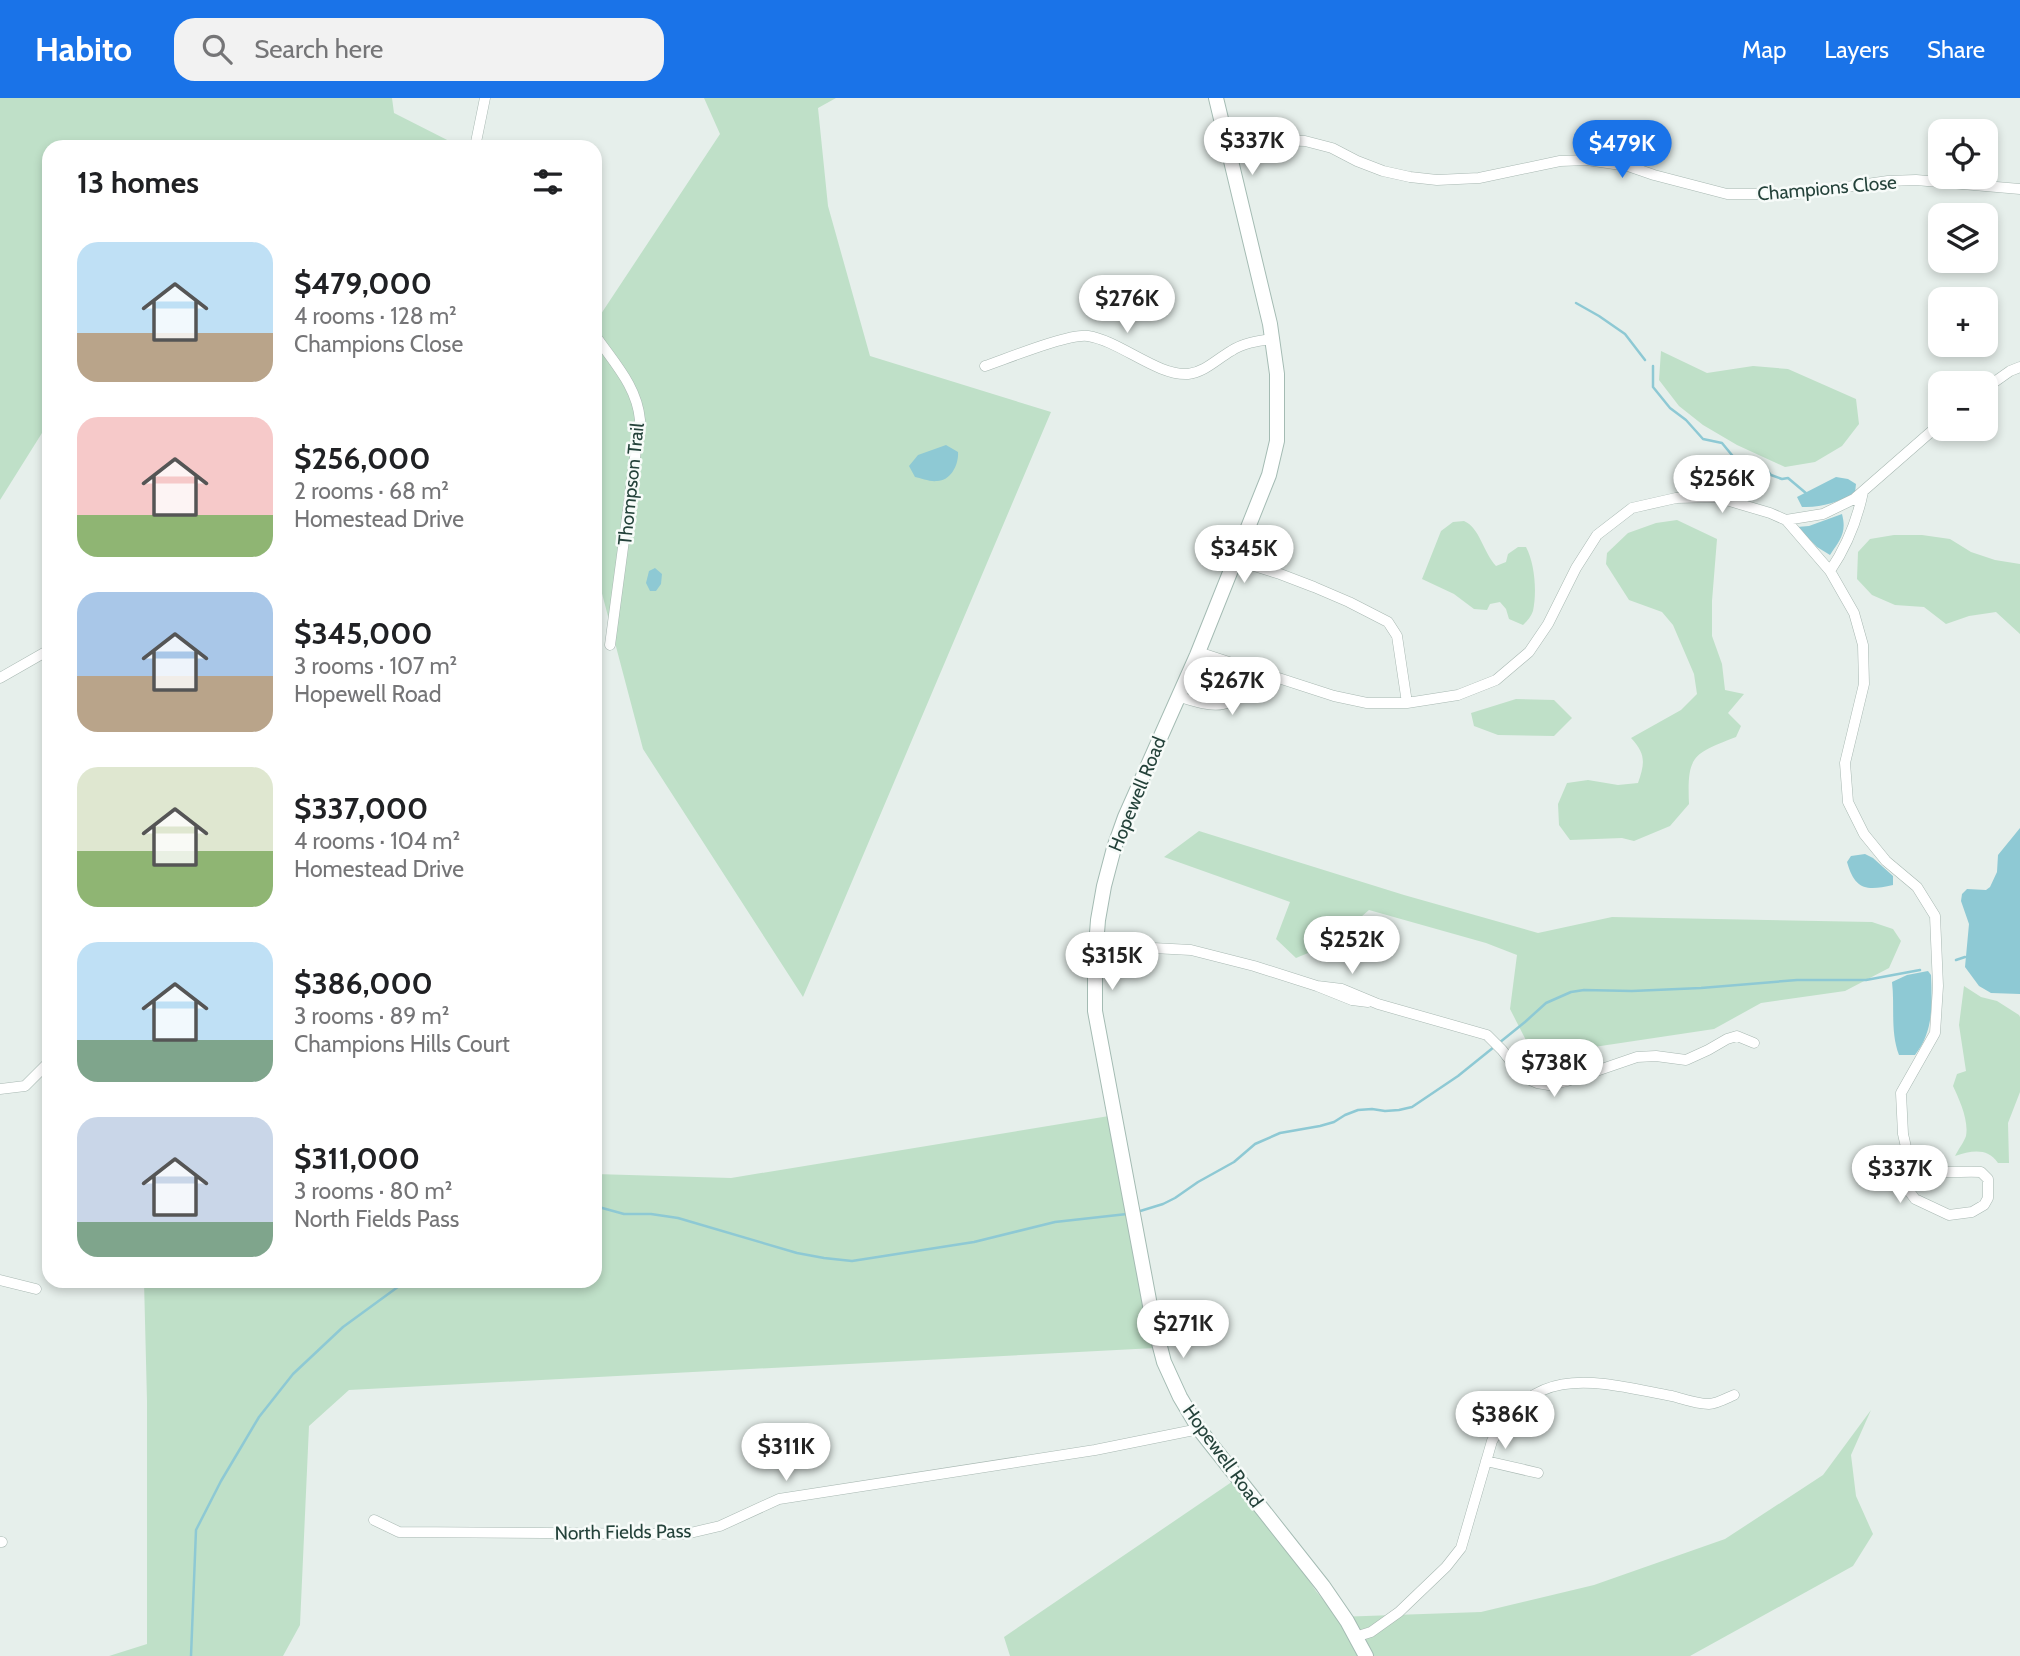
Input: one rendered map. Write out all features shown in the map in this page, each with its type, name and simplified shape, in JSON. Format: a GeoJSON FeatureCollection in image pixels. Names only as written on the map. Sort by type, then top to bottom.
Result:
{"type":"FeatureCollection","features":[{"type":"Feature","properties":{"kind":"street"},"geometry":{"type":"LineString","coordinates":[[476,140],[485,98]]}},
{"type":"Feature","properties":{"kind":"street","name":"Hopewell Road"},"geometry":{"type":"LineString","coordinates":[[1216,98],[1272,339],[1277,374],[1277,441],[1269,475],[1235,560],[1114,848],[1104,886],[1096,944],[1094,998],[1097,1027],[1152,1316],[1164,1362],[1199,1429],[1323,1586],[1366,1656]]}},
{"type":"Feature","properties":{"kind":"street","name":"Champions Close"},"geometry":{"type":"LineString","coordinates":[[1227,147],[1276,140],[1306,141],[1332,148],[1383,171],[1437,180],[1479,178],[1560,161],[1587,160],[1628,166],[1727,194],[1797,194],[1888,181],[1916,180],[2020,189]]}},
{"type":"Feature","properties":{"kind":"street"},"geometry":{"type":"LineString","coordinates":[[985,366],[1082,335],[1102,340],[1168,370],[1188,374],[1207,367],[1231,350],[1247,343],[1272,339]]}},
{"type":"Feature","properties":{"kind":"street","name":"Thompson Trail"},"geometry":{"type":"LineString","coordinates":[[602,345],[632,388],[640,420],[610,645]]}},
{"type":"Feature","properties":{"kind":"street"},"geometry":{"type":"LineString","coordinates":[[1998,380],[2020,367]]}},
{"type":"Feature","properties":{"kind":"street"},"geometry":{"type":"LineString","coordinates":[[1786,520],[1823,514],[1854,499],[1928,434]]}},
{"type":"Feature","properties":{"kind":"street"},"geometry":{"type":"LineString","coordinates":[[1830,571],[1852,531],[1863,491]]}},
{"type":"Feature","properties":{"kind":"street"},"geometry":{"type":"LineString","coordinates":[[1198,652],[1334,696],[1367,703],[1407,703],[1458,695],[1496,680],[1530,652],[1597,535],[1632,508],[1676,498],[1716,497],[1786,520],[1830,571],[1854,613],[1863,645],[1864,684],[1845,763],[1848,802],[1864,834],[1886,862],[1917,887],[1935,916],[1937,1017],[1934,1033],[1901,1093],[1903,1135],[1911,1169],[1909,1191],[1915,1199],[1948,1215],[1972,1212],[1984,1205],[1989,1198],[1989,1179],[1981,1171],[1942,1172],[1927,1169],[1909,1156]]}},
{"type":"Feature","properties":{"kind":"street"},"geometry":{"type":"LineString","coordinates":[[1235,560],[1314,587],[1388,622],[1397,636],[1407,703]]}},
{"type":"Feature","properties":{"kind":"street"},"geometry":{"type":"LineString","coordinates":[[0,678],[42,654]]}},
{"type":"Feature","properties":{"kind":"street"},"geometry":{"type":"LineString","coordinates":[[1178,697],[1208,704],[1223,704],[1238,698],[1263,680],[1284,680]]}},
{"type":"Feature","properties":{"kind":"street"},"geometry":{"type":"LineString","coordinates":[[1208,704],[1224,688],[1250,688]]}},
{"type":"Feature","properties":{"kind":"street"},"geometry":{"type":"LineString","coordinates":[[1096,944],[1191,950],[1317,986],[1342,989],[1378,1004],[1487,1035],[1523,1077],[1549,1085],[1567,1082],[1637,1057],[1656,1056],[1686,1060],[1737,1036],[1754,1043]]}},
{"type":"Feature","properties":{"kind":"street"},"geometry":{"type":"LineString","coordinates":[[0,1088],[25,1086],[42,1069]]}},
{"type":"Feature","properties":{"kind":"street"},"geometry":{"type":"LineString","coordinates":[[0,1280],[36,1289]]}},
{"type":"Feature","properties":{"kind":"street"},"geometry":{"type":"LineString","coordinates":[[1355,1637],[1371,1632],[1399,1612],[1456,1555],[1468,1526],[1492,1441],[1500,1426],[1527,1397],[1553,1385],[1568,1382],[1592,1382],[1710,1404],[1734,1395]]}},
{"type":"Feature","properties":{"kind":"street","name":"North Fields Pass"},"geometry":{"type":"LineString","coordinates":[[374,1520],[400,1532],[686,1534],[720,1526],[779,1499],[1095,1450],[1199,1429]]}},
{"type":"Feature","properties":{"kind":"street"},"geometry":{"type":"LineString","coordinates":[[1486,1461],[1538,1473]]}},
{"type":"Feature","properties":{"kind":"green space"},"geometry":{"type":"Polygon","coordinates":[[[0,98],[392,98],[394,113],[447,140],[42,140],[42,433],[0,500],[0,98]]]}},
{"type":"Feature","properties":{"kind":"green space"},"geometry":{"type":"Polygon","coordinates":[[[704,98],[836,98],[818,108],[828,206],[870,356],[1051,412],[803,997],[643,749],[602,594],[602,312],[720,134],[704,98]]]}},
{"type":"Feature","properties":{"kind":"green space"},"geometry":{"type":"Polygon","coordinates":[[[1661,351],[1707,373],[1753,366],[1788,369],[1856,399],[1859,424],[1842,446],[1815,462],[1785,467],[1737,445],[1703,425],[1679,406],[1659,380],[1661,351]]]}},
{"type":"Feature","properties":{"kind":"green space"},"geometry":{"type":"Polygon","coordinates":[[[1677,520],[1717,539],[1712,636],[1722,664],[1725,690],[1744,694],[1728,713],[1741,726],[1736,737],[1710,748],[1695,759],[1689,776],[1689,804],[1670,826],[1634,841],[1622,838],[1570,840],[1559,825],[1558,804],[1567,783],[1588,780],[1618,785],[1638,783],[1643,759],[1631,738],[1681,710],[1697,694],[1694,674],[1673,625],[1662,612],[1629,600],[1606,564],[1607,553],[1628,533],[1656,523],[1677,520]]]}},
{"type":"Feature","properties":{"kind":"green space"},"geometry":{"type":"Polygon","coordinates":[[[1464,521],[1474,529],[1496,566],[1506,562],[1508,554],[1518,547],[1526,547],[1533,570],[1535,595],[1532,613],[1523,625],[1509,619],[1500,602],[1490,604],[1487,610],[1474,609],[1454,594],[1422,579],[1441,531],[1453,522],[1464,521]]]}},
{"type":"Feature","properties":{"kind":"green space"},"geometry":{"type":"Polygon","coordinates":[[[1894,535],[1950,539],[1971,552],[2020,564],[2020,634],[1996,612],[1969,616],[1946,624],[1924,607],[1895,605],[1872,595],[1857,579],[1858,552],[1870,539],[1894,535]]]}},
{"type":"Feature","properties":{"kind":"green space"},"geometry":{"type":"Polygon","coordinates":[[[1516,699],[1554,700],[1572,718],[1554,736],[1498,735],[1474,726],[1471,713],[1516,699]]]}},
{"type":"Feature","properties":{"kind":"green space"},"geometry":{"type":"Polygon","coordinates":[[[1199,831],[1404,895],[1538,933],[1612,917],[1872,922],[1893,929],[1901,941],[1889,968],[1845,991],[1761,1003],[1714,1029],[1534,1056],[1510,1009],[1517,955],[1486,943],[1369,910],[1330,944],[1296,958],[1276,939],[1290,902],[1164,857],[1199,831]]]}},
{"type":"Feature","properties":{"kind":"green space"},"geometry":{"type":"Polygon","coordinates":[[[1964,986],[1981,997],[1997,1001],[2020,1017],[2020,1092],[2008,1123],[2009,1163],[1998,1163],[1984,1152],[1955,1156],[1967,1130],[1963,1110],[1953,1086],[1957,1074],[1966,1071],[1959,1025],[1964,986]]]}},
{"type":"Feature","properties":{"kind":"green space"},"geometry":{"type":"Polygon","coordinates":[[[1109,1116],[1155,1348],[349,1390],[309,1426],[300,1625],[283,1656],[109,1656],[147,1644],[144,1288],[602,1288],[602,1174],[731,1178],[1109,1116]]]}},
{"type":"Feature","properties":{"kind":"green space"},"geometry":{"type":"Polygon","coordinates":[[[1871,1410],[1851,1455],[1856,1496],[1873,1534],[1853,1566],[1690,1656],[1010,1656],[1004,1637],[1239,1477],[1316,1591],[1337,1617],[1481,1612],[1594,1585],[1725,1539],[1823,1475],[1871,1410]]]}},
{"type":"Feature","properties":{"kind":"water"},"geometry":{"type":"Polygon","coordinates":[[[946,445],[958,452],[957,462],[950,475],[934,481],[915,477],[909,466],[918,455],[946,445]]]}},
{"type":"Feature","properties":{"kind":"water"},"geometry":{"type":"Polygon","coordinates":[[[1836,477],[1856,484],[1855,493],[1829,504],[1802,507],[1797,497],[1836,477]]]}},
{"type":"Feature","properties":{"kind":"water"},"geometry":{"type":"Polygon","coordinates":[[[1842,514],[1843,531],[1830,555],[1817,547],[1797,527],[1809,526],[1842,514]]]}},
{"type":"Feature","properties":{"kind":"water"},"geometry":{"type":"Polygon","coordinates":[[[655,568],[662,574],[661,584],[656,591],[650,591],[646,583],[649,571],[655,568]]]}},
{"type":"Feature","properties":{"kind":"water"},"geometry":{"type":"Polygon","coordinates":[[[2020,828],[2020,994],[1991,993],[1979,986],[1965,967],[1969,924],[1961,901],[1962,894],[1967,889],[1986,890],[1990,887],[1997,872],[1998,855],[2020,828]]]}},
{"type":"Feature","properties":{"kind":"water"},"geometry":{"type":"Polygon","coordinates":[[[1865,854],[1893,876],[1893,885],[1869,888],[1858,883],[1847,862],[1851,856],[1865,854]]]}},
{"type":"Feature","properties":{"kind":"water"},"geometry":{"type":"Polygon","coordinates":[[[1928,971],[1931,975],[1931,1007],[1926,1036],[1915,1055],[1899,1055],[1894,1028],[1892,982],[1907,975],[1928,971]]]}},
{"type":"Feature","properties":{"kind":"waterway"},"geometry":{"type":"LineString","coordinates":[[1576,303],[1625,334],[1645,360]]}},
{"type":"Feature","properties":{"kind":"waterway"},"geometry":{"type":"LineString","coordinates":[[1653,366],[1653,387],[1670,408],[1686,420],[1703,439],[1722,443],[1736,460],[1766,469],[1771,475],[1782,479],[1788,478],[1807,494]]}},
{"type":"Feature","properties":{"kind":"waterway"},"geometry":{"type":"LineString","coordinates":[[1956,960],[1965,957]]}},
{"type":"Feature","properties":{"kind":"waterway"},"geometry":{"type":"LineString","coordinates":[[1137,1212],[1175,1198],[1234,1162],[1255,1144],[1280,1133],[1334,1122],[1358,1110],[1385,1111],[1412,1107],[1458,1076],[1546,1003],[1571,992],[1701,988],[1797,980],[1866,980],[1920,970]]}},
{"type":"Feature","properties":{"kind":"waterway"},"geometry":{"type":"LineString","coordinates":[[602,1208],[624,1214],[678,1218],[797,1253],[852,1261],[974,1242],[1055,1222],[1127,1214]]}},
{"type":"Feature","properties":{"kind":"waterway"},"geometry":{"type":"LineString","coordinates":[[191,1656],[196,1530],[221,1481],[259,1417],[293,1374],[343,1327],[396,1288]]}}]}
